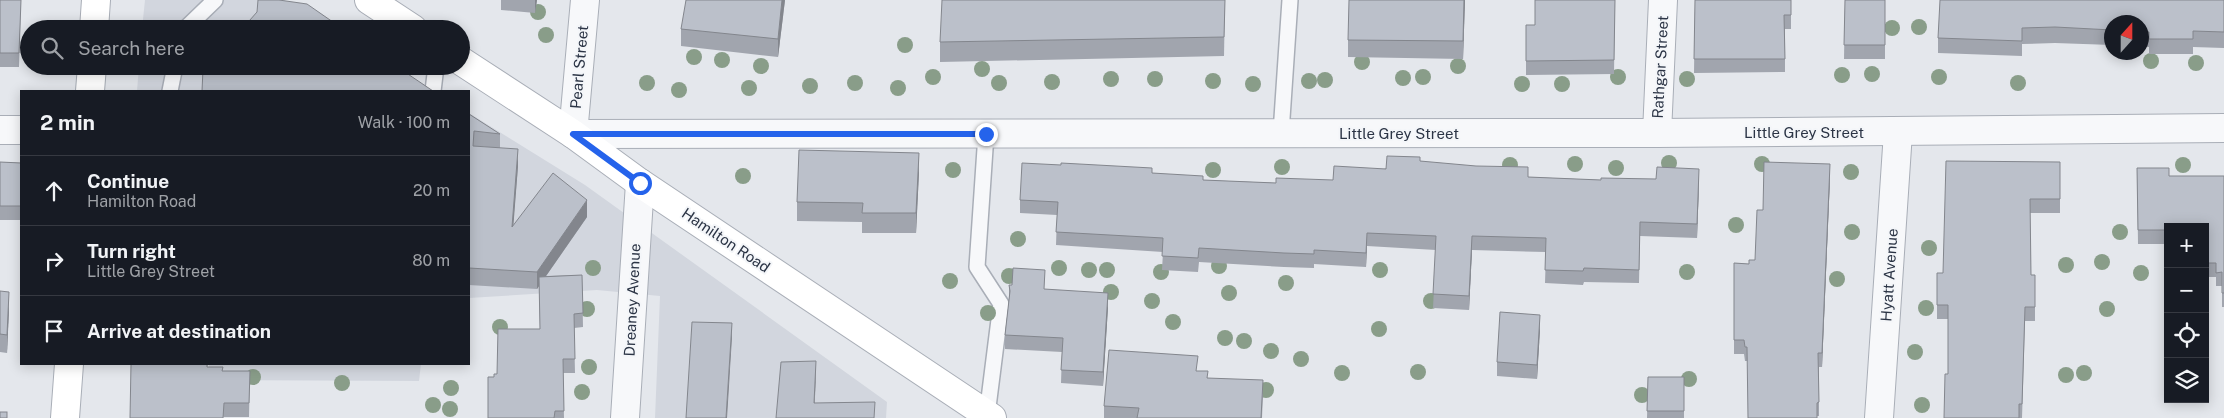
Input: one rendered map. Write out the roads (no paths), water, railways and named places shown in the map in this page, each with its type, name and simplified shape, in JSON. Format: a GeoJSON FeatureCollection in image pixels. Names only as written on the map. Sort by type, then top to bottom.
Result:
{"type":"FeatureCollection","features":[{"type":"Feature","properties":{"kind":"main road"},"geometry":{"type":"LineString","coordinates":[[95,20],[96,0]]}},
{"type":"Feature","properties":{"kind":"main road"},"geometry":{"type":"LineString","coordinates":[[369,0],[399,20]]}},
{"type":"Feature","properties":{"kind":"main road","name":"Hamilton Road"},"geometry":{"type":"LineString","coordinates":[[470,66],[573,134],[640,183],[990,416]]}},
{"type":"Feature","properties":{"kind":"main road"},"geometry":{"type":"LineString","coordinates":[[90,90],[91,75]]}},
{"type":"Feature","properties":{"kind":"main road"},"geometry":{"type":"LineString","coordinates":[[65,418],[69,365]]}},
{"type":"Feature","properties":{"kind":"street","name":"Pearl Street"},"geometry":{"type":"LineString","coordinates":[[573,134],[585,0]]}},
{"type":"Feature","properties":{"kind":"street","name":"Rathgar Street"},"geometry":{"type":"LineString","coordinates":[[1657,133],[1663,0]]}},
{"type":"Feature","properties":{"kind":"street","name":"Little Grey Street"},"geometry":{"type":"LineString","coordinates":[[573,134],[1657,133],[2224,128]]}},
{"type":"Feature","properties":{"kind":"street"},"geometry":{"type":"LineString","coordinates":[[0,130],[20,130]]}},
{"type":"Feature","properties":{"kind":"street","name":"Hyatt Avenue"},"geometry":{"type":"LineString","coordinates":[[1879,418],[1898,132]]}},
{"type":"Feature","properties":{"kind":"street","name":"Dreaney Avenue"},"geometry":{"type":"LineString","coordinates":[[625,418],[640,183]]}},
{"type":"Feature","properties":{"kind":"lane"},"geometry":{"type":"LineString","coordinates":[[194,20],[215,0]]}},
{"type":"Feature","properties":{"kind":"lane"},"geometry":{"type":"LineString","coordinates":[[1281,134],[1290,0]]}},
{"type":"Feature","properties":{"kind":"lane"},"geometry":{"type":"LineString","coordinates":[[170,90],[173,75]]}},
{"type":"Feature","properties":{"kind":"lane"},"geometry":{"type":"LineString","coordinates":[[433,90],[435,75]]}},
{"type":"Feature","properties":{"kind":"lane"},"geometry":{"type":"LineString","coordinates":[[986,134],[977,267],[1001,304],[990,416]]}}]}
